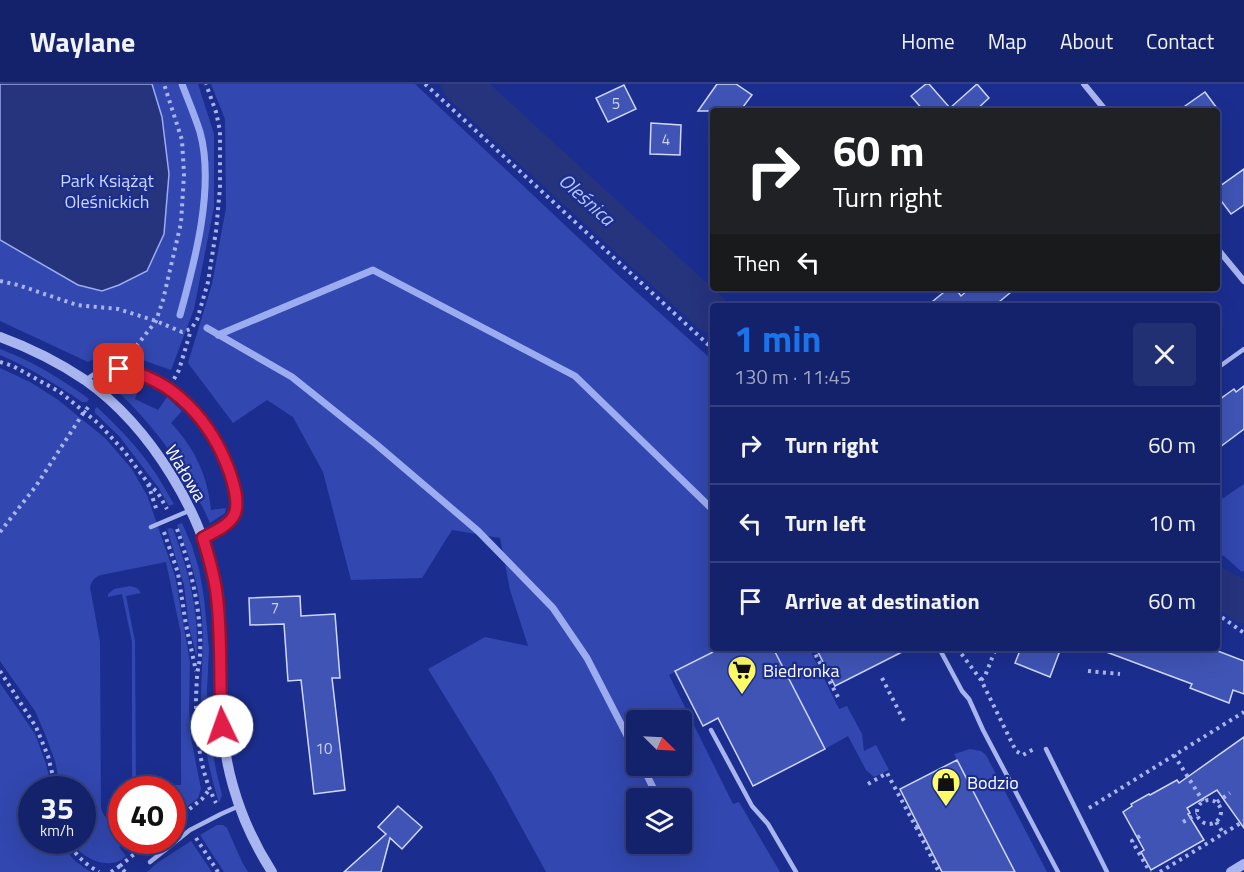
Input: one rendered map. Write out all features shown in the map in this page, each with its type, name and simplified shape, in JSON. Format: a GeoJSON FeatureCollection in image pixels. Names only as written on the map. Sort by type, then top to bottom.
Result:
{"type":"FeatureCollection","features":[{"type":"Feature","properties":{"kind":"street"},"geometry":{"type":"LineString","coordinates":[[1084,84],[1104,108]]}},
{"type":"Feature","properties":{"kind":"street"},"geometry":{"type":"LineString","coordinates":[[1220,252],[1244,281]]}},
{"type":"Feature","properties":{"kind":"street","name":"Wałowa"},"geometry":{"type":"LineString","coordinates":[[0,337],[56,361],[101,393],[144,437],[165,466],[191,510],[212,567],[217,595],[220,632],[220,691],[226,756],[248,831],[272,872]]}},
{"type":"Feature","properties":{"kind":"street"},"geometry":{"type":"LineString","coordinates":[[1231,872],[1244,864]]}},
{"type":"Feature","properties":{"kind":"lane"},"geometry":{"type":"LineString","coordinates":[[1220,366],[1244,350]]}},
{"type":"Feature","properties":{"kind":"lane"},"geometry":{"type":"LineString","coordinates":[[85,380],[94,373],[106,369],[133,371],[168,388],[201,417],[224,456],[236,502],[234,515],[226,524],[203,538]]}},
{"type":"Feature","properties":{"kind":"lane"},"geometry":{"type":"LineString","coordinates":[[151,527],[191,510]]}},
{"type":"Feature","properties":{"kind":"lane"},"geometry":{"type":"LineString","coordinates":[[941,651],[962,691],[969,699],[1058,872]]}},
{"type":"Feature","properties":{"kind":"lane"},"geometry":{"type":"LineString","coordinates":[[711,730],[752,806],[768,824],[796,872]]}},
{"type":"Feature","properties":{"kind":"lane"},"geometry":{"type":"LineString","coordinates":[[1045,747],[1107,872]]}},
{"type":"Feature","properties":{"kind":"lane"},"geometry":{"type":"LineString","coordinates":[[150,862],[190,830],[239,806]]}},
{"type":"Feature","properties":{"kind":"path"},"geometry":{"type":"LineString","coordinates":[[119,369],[156,321],[163,300],[180,223],[184,174],[182,140],[164,84]]}},
{"type":"Feature","properties":{"kind":"path"},"geometry":{"type":"LineString","coordinates":[[168,388],[179,370],[191,329],[197,320],[208,282],[216,231],[220,188],[220,131],[206,84]]}},
{"type":"Feature","properties":{"kind":"path"},"geometry":{"type":"LineString","coordinates":[[426,84],[710,346]]}},
{"type":"Feature","properties":{"kind":"path"},"geometry":{"type":"LineString","coordinates":[[0,281],[77,305],[118,309],[182,332],[191,329]]}},
{"type":"Feature","properties":{"kind":"path"},"geometry":{"type":"LineString","coordinates":[[0,362],[13,366],[60,392],[99,424],[158,493],[172,518],[187,558],[195,590],[200,656],[195,699],[196,728],[209,790],[186,812]]}},
{"type":"Feature","properties":{"kind":"path"},"geometry":{"type":"LineString","coordinates":[[0,532],[36,486],[84,412],[101,393]]}},
{"type":"Feature","properties":{"kind":"path"},"geometry":{"type":"LineString","coordinates":[[148,483],[178,573],[197,674]]}},
{"type":"Feature","properties":{"kind":"path"},"geometry":{"type":"LineString","coordinates":[[1220,616],[1244,633]]}},
{"type":"Feature","properties":{"kind":"path"},"geometry":{"type":"LineString","coordinates":[[814,651],[839,699]]}},
{"type":"Feature","properties":{"kind":"path"},"geometry":{"type":"LineString","coordinates":[[959,651],[981,680],[1016,751],[1023,755],[1045,747]]}},
{"type":"Feature","properties":{"kind":"path"},"geometry":{"type":"LineString","coordinates":[[981,680],[985,676],[995,651]]}},
{"type":"Feature","properties":{"kind":"path"},"geometry":{"type":"LineString","coordinates":[[0,671],[36,727],[48,756],[53,776]]}},
{"type":"Feature","properties":{"kind":"path"},"geometry":{"type":"LineString","coordinates":[[1088,671],[1120,674]]}},
{"type":"Feature","properties":{"kind":"path"},"geometry":{"type":"LineString","coordinates":[[882,678],[904,721]]}},
{"type":"Feature","properties":{"kind":"path"},"geometry":{"type":"LineString","coordinates":[[1078,814],[1244,712]]}},
{"type":"Feature","properties":{"kind":"path"},"geometry":{"type":"LineString","coordinates":[[1174,755],[1203,801]]}},
{"type":"Feature","properties":{"kind":"path"},"geometry":{"type":"LineString","coordinates":[[868,784],[887,773],[917,826],[939,872]]}},
{"type":"Feature","properties":{"kind":"path"},"geometry":{"type":"LineString","coordinates":[[1217,802],[1230,793]]}},
{"type":"Feature","properties":{"kind":"path"},"geometry":{"type":"LineString","coordinates":[[1211,799],[1217,802],[1222,813],[1216,822],[1211,824],[1199,820],[1197,807],[1203,801],[1211,799]]}},
{"type":"Feature","properties":{"kind":"path"},"geometry":{"type":"LineString","coordinates":[[1183,822],[1197,814]]}},
{"type":"Feature","properties":{"kind":"path"},"geometry":{"type":"LineString","coordinates":[[1160,872],[1244,821]]}},
{"type":"Feature","properties":{"kind":"path"},"geometry":{"type":"LineString","coordinates":[[1216,822],[1224,834]]}},
{"type":"Feature","properties":{"kind":"path"},"geometry":{"type":"LineString","coordinates":[[190,830],[218,872]]}},
{"type":"Feature","properties":{"kind":"path"},"geometry":{"type":"LineString","coordinates":[[1140,836],[1132,841],[1150,872]]}},
{"type":"Feature","properties":{"kind":"path"},"geometry":{"type":"LineString","coordinates":[[75,854],[99,872]]}},
{"type":"Feature","properties":{"kind":"path"},"geometry":{"type":"LineString","coordinates":[[111,872],[134,854]]}},
{"type":"Feature","properties":{"kind":"path"},"geometry":{"type":"LineString","coordinates":[[120,866],[125,872]]}},
{"type":"Feature","properties":{"kind":"green space","name":"Park Książąt Oleśnickich"},"geometry":{"type":"Polygon","coordinates":[[[0,84],[198,84],[214,134],[214,207],[194,309],[171,370],[114,350],[88,362],[0,321],[0,84]]]}},
{"type":"Feature","properties":{"kind":"green space"},"geometry":{"type":"Polygon","coordinates":[[[211,84],[415,84],[710,358],[710,651],[715,651],[669,675],[686,710],[626,710],[626,776],[692,776],[692,721],[733,804],[739,802],[780,872],[546,872],[493,775],[428,669],[485,637],[528,646],[510,590],[500,538],[452,530],[422,578],[351,580],[323,472],[293,417],[267,400],[233,423],[188,363],[212,284],[226,208],[225,119],[211,84]]]}},
{"type":"Feature","properties":{"kind":"green space"},"geometry":{"type":"Polygon","coordinates":[[[0,349],[46,371],[89,399],[87,402],[82,402],[22,365],[0,355],[0,349]]]}},
{"type":"Feature","properties":{"kind":"green space"},"geometry":{"type":"Polygon","coordinates":[[[0,368],[30,382],[57,399],[105,438],[131,468],[147,495],[175,576],[190,662],[189,708],[191,738],[201,789],[198,798],[186,807],[186,776],[181,776],[181,634],[166,562],[101,575],[94,579],[90,587],[100,642],[101,808],[108,819],[108,854],[124,854],[126,856],[120,861],[105,863],[82,854],[96,854],[96,776],[58,776],[55,761],[35,711],[0,661],[0,368]]]}},
{"type":"Feature","properties":{"kind":"green space"},"geometry":{"type":"Polygon","coordinates":[[[123,378],[140,384],[135,399],[158,410],[167,397],[182,411],[171,423],[193,452],[207,485],[211,510],[226,508],[225,513],[210,523],[191,485],[169,450],[144,418],[114,388],[123,378]]]}},
{"type":"Feature","properties":{"kind":"green space"},"geometry":{"type":"Polygon","coordinates":[[[97,407],[141,454],[174,504],[169,506],[158,487],[119,436],[95,413],[97,407]]]}},
{"type":"Feature","properties":{"kind":"green space"},"geometry":{"type":"Polygon","coordinates":[[[1244,484],[1244,570],[1242,572],[1220,555],[1220,500],[1244,484]]]}},
{"type":"Feature","properties":{"kind":"green space"},"geometry":{"type":"Polygon","coordinates":[[[182,523],[199,569],[204,598],[209,649],[208,714],[211,742],[222,795],[219,803],[209,766],[203,728],[201,607],[193,571],[177,525],[182,523]]]}},
{"type":"Feature","properties":{"kind":"green space"},"geometry":{"type":"Polygon","coordinates":[[[167,529],[173,529],[179,545],[192,592],[197,658],[189,627],[184,585],[167,529]]]}},
{"type":"Feature","properties":{"kind":"green space"},"geometry":{"type":"Polygon","coordinates":[[[130,586],[137,588],[141,593],[126,596],[135,641],[136,776],[132,776],[132,642],[122,594],[108,597],[114,589],[130,586]]]}},
{"type":"Feature","properties":{"kind":"green space"},"geometry":{"type":"Polygon","coordinates":[[[775,651],[810,651],[839,709],[847,706],[862,734],[864,751],[876,745],[889,770],[874,777],[866,770],[848,736],[825,749],[775,651]]]}},
{"type":"Feature","properties":{"kind":"green space"},"geometry":{"type":"Polygon","coordinates":[[[0,683],[35,734],[49,776],[18,776],[18,854],[70,854],[91,872],[0,872],[0,683]]]}},
{"type":"Feature","properties":{"kind":"green space"},"geometry":{"type":"Polygon","coordinates":[[[970,749],[981,751],[986,755],[1047,872],[1015,872],[954,754],[970,749]]]}},
{"type":"Feature","properties":{"kind":"green space"},"geometry":{"type":"Polygon","coordinates":[[[217,825],[227,828],[248,872],[224,872],[200,835],[217,825]]]}},
{"type":"Feature","properties":{"kind":"green space"},"geometry":{"type":"Polygon","coordinates":[[[191,841],[212,872],[147,872],[171,854],[186,854],[186,844],[191,841]]]}},
{"type":"Feature","properties":{"kind":"shaded area"},"geometry":{"type":"Polygon","coordinates":[[[0,84],[152,84],[162,117],[169,174],[164,234],[147,271],[102,291],[78,285],[0,240],[0,84]]]}},
{"type":"Feature","properties":{"kind":"building"},"geometry":{"type":"Polygon","coordinates":[[[717,84],[736,84],[752,95],[742,108],[710,108],[710,111],[698,111],[717,84]]]}},
{"type":"Feature","properties":{"kind":"building"},"geometry":{"type":"Polygon","coordinates":[[[929,84],[950,108],[921,108],[911,96],[929,84]]]}},
{"type":"Feature","properties":{"kind":"building"},"geometry":{"type":"Polygon","coordinates":[[[977,84],[989,98],[978,108],[950,108],[977,84]]]}},
{"type":"Feature","properties":{"kind":"building"},"geometry":{"type":"Polygon","coordinates":[[[624,85],[636,109],[608,122],[596,98],[624,85]]]}},
{"type":"Feature","properties":{"kind":"building"},"geometry":{"type":"Polygon","coordinates":[[[1205,92],[1217,108],[1182,108],[1205,92]]]}},
{"type":"Feature","properties":{"kind":"building"},"geometry":{"type":"Polygon","coordinates":[[[651,123],[681,125],[680,155],[650,154],[651,123]]]}},
{"type":"Feature","properties":{"kind":"building"},"geometry":{"type":"Polygon","coordinates":[[[1244,169],[1244,205],[1231,214],[1220,199],[1220,186],[1244,169]]]}},
{"type":"Feature","properties":{"kind":"building"},"geometry":{"type":"Polygon","coordinates":[[[945,291],[957,291],[961,296],[967,291],[1012,291],[998,303],[931,303],[945,291]]]}},
{"type":"Feature","properties":{"kind":"building"},"geometry":{"type":"Polygon","coordinates":[[[1244,386],[1244,429],[1220,447],[1220,399],[1234,389],[1236,392],[1244,386]]]}},
{"type":"Feature","properties":{"kind":"building"},"geometry":{"type":"Polygon","coordinates":[[[300,596],[301,616],[335,614],[340,678],[332,678],[345,790],[314,794],[301,680],[288,681],[284,624],[250,625],[249,598],[300,596]]]}},
{"type":"Feature","properties":{"kind":"building","name":"Biedronka"},"geometry":{"type":"Polygon","coordinates":[[[715,651],[775,651],[825,749],[753,786],[718,718],[703,726],[675,671],[715,651]]]}},
{"type":"Feature","properties":{"kind":"building"},"geometry":{"type":"Polygon","coordinates":[[[818,651],[904,651],[835,686],[818,651]]]}},
{"type":"Feature","properties":{"kind":"building"},"geometry":{"type":"Polygon","coordinates":[[[1020,651],[1060,651],[1050,677],[1015,663],[1020,651]]]}},
{"type":"Feature","properties":{"kind":"building"},"geometry":{"type":"Polygon","coordinates":[[[1104,651],[1218,651],[1244,661],[1244,694],[1233,690],[1229,703],[1190,688],[1192,684],[1104,651]]]}},
{"type":"Feature","properties":{"kind":"building"},"geometry":{"type":"Polygon","coordinates":[[[1244,737],[1244,828],[1217,790],[1187,808],[1190,813],[1188,814],[1204,840],[1151,870],[1141,852],[1144,850],[1123,812],[1132,806],[1131,804],[1149,794],[1177,780],[1179,783],[1244,737]]]}},
{"type":"Feature","properties":{"kind":"building","name":"Bodzio"},"geometry":{"type":"Polygon","coordinates":[[[957,760],[1015,872],[942,872],[900,789],[957,760]]]}},
{"type":"Feature","properties":{"kind":"building"},"geometry":{"type":"Polygon","coordinates":[[[398,806],[422,827],[402,849],[390,838],[381,872],[344,872],[386,834],[378,827],[398,806]]]}},
{"type":"Feature","properties":{"kind":"waterway"},"geometry":{"type":"LineString","coordinates":[[180,315],[197,248],[205,176],[200,132],[182,84]]}},
{"type":"Feature","properties":{"kind":"waterway","name":"Oleśnica"},"geometry":{"type":"LineString","coordinates":[[461,84],[710,312]]}},
{"type":"Feature","properties":{"kind":"waterway"},"geometry":{"type":"LineString","coordinates":[[218,335],[373,270],[575,376],[710,507]]}},
{"type":"Feature","properties":{"kind":"waterway"},"geometry":{"type":"LineString","coordinates":[[207,328],[292,377],[377,445],[478,531],[553,608],[587,658],[626,734]]}},
{"type":"Feature","properties":{"kind":"waterway","name":"Oleśnica"},"geometry":{"type":"LineString","coordinates":[[1220,589],[1244,604]]}},
{"type":"Feature","properties":{"kind":"waterway"},"geometry":{"type":"LineString","coordinates":[[647,776],[653,788]]}},
{"type":"Feature","properties":{"kind":"place","name":"Biedronka"},"geometry":{"type":"Point","coordinates":[742,696]}},
{"type":"Feature","properties":{"kind":"place","name":"Bodzio"},"geometry":{"type":"Point","coordinates":[946,808]}},
{"type":"Feature","properties":{"kind":"route"},"geometry":{"type":"LineString","coordinates":[[119,369],[133,371],[168,388],[201,417],[224,456],[232,480],[236,502],[234,515],[226,524],[203,538],[212,567],[217,595],[222,726]]}}]}
